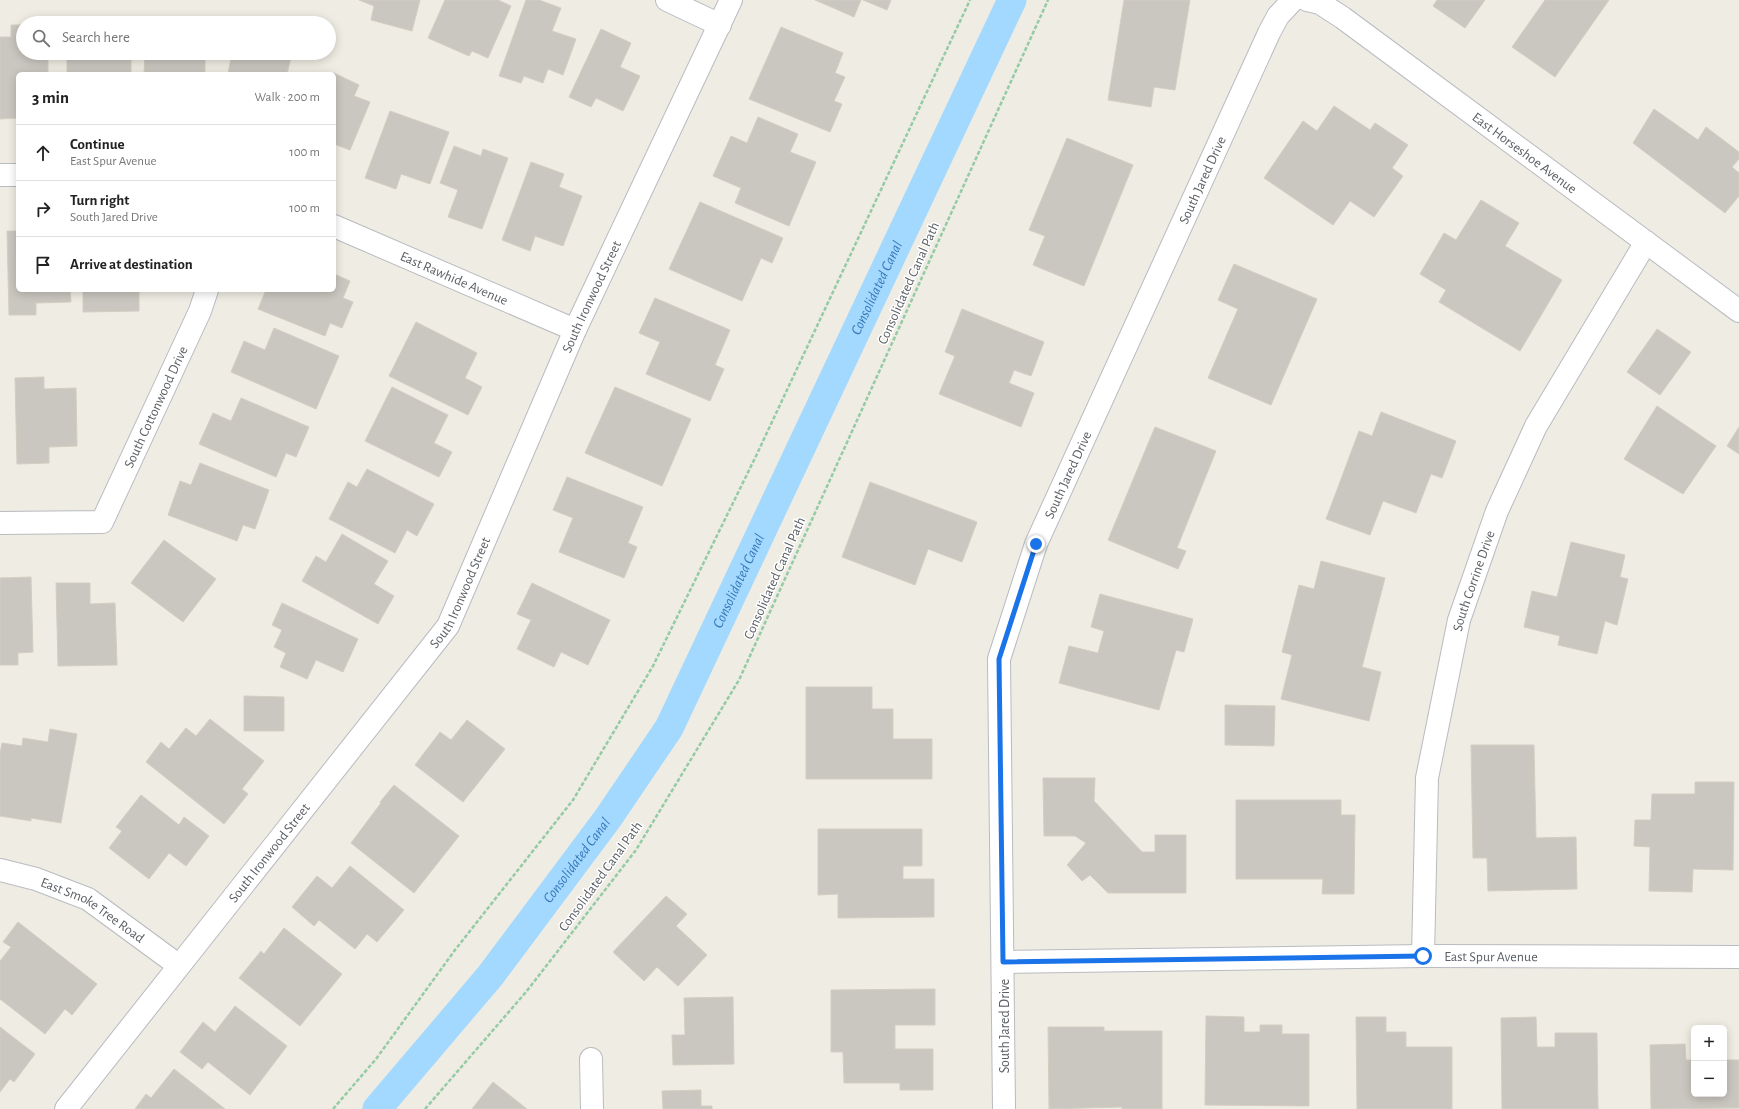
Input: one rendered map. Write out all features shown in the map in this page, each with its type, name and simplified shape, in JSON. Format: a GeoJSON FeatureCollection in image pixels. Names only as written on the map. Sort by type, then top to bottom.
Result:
{"type":"FeatureCollection","features":[{"type":"Feature","properties":{"kind":"street"},"geometry":{"type":"LineString","coordinates":[[667,0],[720,25]]}},
{"type":"Feature","properties":{"kind":"street","name":"South Ironwood Street"},"geometry":{"type":"LineString","coordinates":[[66,1109],[178,965],[448,626],[575,330],[731,0]]}},
{"type":"Feature","properties":{"kind":"street","name":"South Jared Drive"},"geometry":{"type":"LineString","coordinates":[[1004,1109],[999,659],[1036,544],[1269,33],[1278,16],[1293,0]]}},
{"type":"Feature","properties":{"kind":"street","name":"East Horseshoe Avenue"},"geometry":{"type":"LineString","coordinates":[[1307,0],[1320,3],[1343,18],[1739,311]]}},
{"type":"Feature","properties":{"kind":"street"},"geometry":{"type":"LineString","coordinates":[[0,175],[16,175]]}},
{"type":"Feature","properties":{"kind":"street","name":"East Rawhide Avenue"},"geometry":{"type":"LineString","coordinates":[[336,227],[575,330]]}},
{"type":"Feature","properties":{"kind":"street","name":"South Corrine Drive"},"geometry":{"type":"LineString","coordinates":[[1423,956],[1427,778],[1459,620],[1497,511],[1536,426],[1646,242]]}},
{"type":"Feature","properties":{"kind":"street","name":"South Cottonwood Drive"},"geometry":{"type":"LineString","coordinates":[[0,523],[102,522],[200,311],[206,292]]}},
{"type":"Feature","properties":{"kind":"street","name":"East Smoke Tree Road"},"geometry":{"type":"LineString","coordinates":[[0,870],[36,878],[88,899],[178,965]]}},
{"type":"Feature","properties":{"kind":"street","name":"East Spur Avenue"},"geometry":{"type":"LineString","coordinates":[[1003,962],[1423,956],[1739,957]]}},
{"type":"Feature","properties":{"kind":"street"},"geometry":{"type":"LineString","coordinates":[[591,1059],[592,1109]]}},
{"type":"Feature","properties":{"kind":"path"},"geometry":{"type":"LineString","coordinates":[[333,1109],[376,1059],[455,950],[574,800],[653,666],[756,456],[970,0]]}},
{"type":"Feature","properties":{"kind":"path","name":"Consolidated Canal Path"},"geometry":{"type":"LineString","coordinates":[[425,1109],[526,992],[636,850],[739,680],[1048,0]]}},
{"type":"Feature","properties":{"kind":"building"},"geometry":{"type":"Polygon","coordinates":[[[359,0],[420,0],[412,31],[371,20],[374,6],[359,0]]]}},
{"type":"Feature","properties":{"kind":"building"},"geometry":{"type":"Polygon","coordinates":[[[445,0],[498,0],[511,6],[488,58],[472,51],[469,56],[428,38],[445,0]]]}},
{"type":"Feature","properties":{"kind":"building"},"geometry":{"type":"Polygon","coordinates":[[[526,0],[539,0],[561,8],[552,31],[576,39],[563,75],[548,69],[543,83],[524,76],[521,83],[499,76],[526,0]]]}},
{"type":"Feature","properties":{"kind":"building"},"geometry":{"type":"Polygon","coordinates":[[[815,0],[861,0],[854,17],[815,0]]]}},
{"type":"Feature","properties":{"kind":"building"},"geometry":{"type":"Polygon","coordinates":[[[863,0],[891,0],[887,10],[863,0]]]}},
{"type":"Feature","properties":{"kind":"building"},"geometry":{"type":"Polygon","coordinates":[[[1124,0],[1190,0],[1175,90],[1154,87],[1151,107],[1108,100],[1124,0]]]}},
{"type":"Feature","properties":{"kind":"building"},"geometry":{"type":"Polygon","coordinates":[[[1437,0],[1485,0],[1465,28],[1433,6],[1437,0]]]}},
{"type":"Feature","properties":{"kind":"building"},"geometry":{"type":"Polygon","coordinates":[[[1545,0],[1609,0],[1555,77],[1512,47],[1545,0]]]}},
{"type":"Feature","properties":{"kind":"building"},"geometry":{"type":"Polygon","coordinates":[[[11,25],[16,25],[16,60],[48,60],[48,72],[16,72],[16,118],[0,119],[0,37],[11,37],[11,25]]]}},
{"type":"Feature","properties":{"kind":"building"},"geometry":{"type":"Polygon","coordinates":[[[781,27],[843,53],[835,73],[845,77],[834,101],[842,104],[830,132],[749,99],[781,27]]]}},
{"type":"Feature","properties":{"kind":"building"},"geometry":{"type":"Polygon","coordinates":[[[601,29],[631,43],[620,67],[640,76],[623,111],[596,98],[591,107],[569,97],[601,29]]]}},
{"type":"Feature","properties":{"kind":"building"},"geometry":{"type":"Polygon","coordinates":[[[67,60],[131,60],[131,72],[67,72],[67,60]]]}},
{"type":"Feature","properties":{"kind":"building"},"geometry":{"type":"Polygon","coordinates":[[[145,60],[205,60],[205,72],[144,72],[145,60]]]}},
{"type":"Feature","properties":{"kind":"building"},"geometry":{"type":"Polygon","coordinates":[[[231,60],[290,60],[287,72],[228,72],[231,60]]]}},
{"type":"Feature","properties":{"kind":"building"},"geometry":{"type":"Polygon","coordinates":[[[336,74],[359,85],[354,96],[370,102],[350,150],[336,145],[336,74]]]}},
{"type":"Feature","properties":{"kind":"building"},"geometry":{"type":"Polygon","coordinates":[[[1334,106],[1370,130],[1375,123],[1408,145],[1392,168],[1403,176],[1374,217],[1350,201],[1333,225],[1264,178],[1303,121],[1317,131],[1334,106]]]}},
{"type":"Feature","properties":{"kind":"building"},"geometry":{"type":"Polygon","coordinates":[[[1654,109],[1698,140],[1706,127],[1739,152],[1739,159],[1732,167],[1739,173],[1739,196],[1725,213],[1633,143],[1654,109]]]}},
{"type":"Feature","properties":{"kind":"building"},"geometry":{"type":"Polygon","coordinates":[[[390,111],[449,132],[430,184],[401,174],[396,189],[365,178],[390,111]]]}},
{"type":"Feature","properties":{"kind":"building"},"geometry":{"type":"Polygon","coordinates":[[[758,117],[798,134],[790,152],[816,162],[789,226],[735,203],[741,188],[713,176],[731,136],[747,143],[758,117]]]}},
{"type":"Feature","properties":{"kind":"building"},"geometry":{"type":"Polygon","coordinates":[[[1067,138],[1133,165],[1084,286],[1033,265],[1045,236],[1029,230],[1067,138]]]}},
{"type":"Feature","properties":{"kind":"building"},"geometry":{"type":"Polygon","coordinates":[[[454,146],[481,156],[483,149],[508,158],[482,229],[448,217],[458,190],[440,183],[454,146]]]}},
{"type":"Feature","properties":{"kind":"building"},"geometry":{"type":"Polygon","coordinates":[[[531,162],[564,174],[559,187],[582,196],[563,246],[535,236],[530,251],[502,240],[531,162]]]}},
{"type":"Feature","properties":{"kind":"building"},"geometry":{"type":"Polygon","coordinates":[[[1481,200],[1519,223],[1505,246],[1562,280],[1520,351],[1439,302],[1446,290],[1420,274],[1444,233],[1456,240],[1481,200]]]}},
{"type":"Feature","properties":{"kind":"building"},"geometry":{"type":"Polygon","coordinates":[[[700,202],[783,238],[772,263],[761,258],[742,301],[669,269],[700,202]]]}},
{"type":"Feature","properties":{"kind":"building"},"geometry":{"type":"Polygon","coordinates":[[[7,231],[16,231],[16,292],[70,292],[71,302],[36,303],[36,315],[9,315],[7,231]]]}},
{"type":"Feature","properties":{"kind":"building"},"geometry":{"type":"Polygon","coordinates":[[[1234,264],[1317,299],[1271,405],[1208,378],[1238,309],[1218,300],[1234,264]]]}},
{"type":"Feature","properties":{"kind":"building"},"geometry":{"type":"Polygon","coordinates":[[[336,275],[350,281],[343,298],[353,302],[342,328],[330,323],[325,336],[258,309],[265,292],[336,292],[336,275]]]}},
{"type":"Feature","properties":{"kind":"building"},"geometry":{"type":"Polygon","coordinates":[[[83,292],[139,292],[139,311],[83,312],[83,292]]]}},
{"type":"Feature","properties":{"kind":"building"},"geometry":{"type":"Polygon","coordinates":[[[655,298],[730,330],[715,365],[724,369],[710,401],[646,374],[660,342],[639,333],[655,298]]]}},
{"type":"Feature","properties":{"kind":"building"},"geometry":{"type":"Polygon","coordinates":[[[962,309],[1044,342],[1031,376],[1014,370],[1009,383],[1034,393],[1021,427],[939,394],[955,356],[945,352],[962,309]]]}},
{"type":"Feature","properties":{"kind":"building"},"geometry":{"type":"Polygon","coordinates":[[[416,322],[477,353],[465,378],[482,387],[468,415],[389,376],[416,322]]]}},
{"type":"Feature","properties":{"kind":"building"},"geometry":{"type":"Polygon","coordinates":[[[274,328],[339,356],[316,409],[231,372],[244,341],[265,350],[274,328]]]}},
{"type":"Feature","properties":{"kind":"building"},"geometry":{"type":"Polygon","coordinates":[[[1657,329],[1691,352],[1660,395],[1627,372],[1657,329]]]}},
{"type":"Feature","properties":{"kind":"building"},"geometry":{"type":"Polygon","coordinates":[[[44,377],[44,389],[76,388],[77,446],[49,447],[49,463],[17,464],[15,378],[44,377]]]}},
{"type":"Feature","properties":{"kind":"building"},"geometry":{"type":"Polygon","coordinates":[[[392,387],[448,415],[434,443],[452,452],[439,477],[365,441],[392,387]]]}},
{"type":"Feature","properties":{"kind":"building"},"geometry":{"type":"Polygon","coordinates":[[[615,387],[691,419],[662,486],[585,453],[615,387]]]}},
{"type":"Feature","properties":{"kind":"building"},"geometry":{"type":"Polygon","coordinates":[[[241,398],[309,427],[296,457],[286,453],[276,477],[199,444],[213,413],[231,421],[241,398]]]}},
{"type":"Feature","properties":{"kind":"building"},"geometry":{"type":"Polygon","coordinates":[[[1657,406],[1716,446],[1683,494],[1624,459],[1657,406]]]}},
{"type":"Feature","properties":{"kind":"building"},"geometry":{"type":"Polygon","coordinates":[[[1381,412],[1456,441],[1442,478],[1431,474],[1416,513],[1383,501],[1370,535],[1326,519],[1359,431],[1372,436],[1381,412]]]}},
{"type":"Feature","properties":{"kind":"building"},"geometry":{"type":"Polygon","coordinates":[[[1155,427],[1216,451],[1177,548],[1186,551],[1178,569],[1108,540],[1155,427]]]}},
{"type":"Feature","properties":{"kind":"building"},"geometry":{"type":"Polygon","coordinates":[[[1739,427],[1739,454],[1727,446],[1739,427]]]}},
{"type":"Feature","properties":{"kind":"building"},"geometry":{"type":"Polygon","coordinates":[[[200,463],[269,490],[255,529],[243,525],[237,541],[168,515],[180,481],[191,485],[200,463]]]}},
{"type":"Feature","properties":{"kind":"building"},"geometry":{"type":"Polygon","coordinates":[[[367,469],[434,504],[417,536],[407,530],[395,553],[329,519],[348,482],[357,487],[367,469]]]}},
{"type":"Feature","properties":{"kind":"building"},"geometry":{"type":"Polygon","coordinates":[[[567,477],[643,507],[628,543],[637,547],[624,578],[559,552],[573,518],[553,510],[567,477]]]}},
{"type":"Feature","properties":{"kind":"building"},"geometry":{"type":"Polygon","coordinates":[[[870,482],[977,522],[962,562],[928,549],[915,585],[842,557],[870,482]]]}},
{"type":"Feature","properties":{"kind":"building"},"geometry":{"type":"Polygon","coordinates":[[[342,534],[388,561],[374,584],[394,596],[378,624],[302,581],[316,556],[326,562],[342,534]]]}},
{"type":"Feature","properties":{"kind":"building"},"geometry":{"type":"Polygon","coordinates":[[[164,540],[216,579],[183,622],[131,583],[164,540]]]}},
{"type":"Feature","properties":{"kind":"building"},"geometry":{"type":"Polygon","coordinates":[[[1571,542],[1625,555],[1620,577],[1628,579],[1617,625],[1605,621],[1597,654],[1558,645],[1560,636],[1524,627],[1532,591],[1557,597],[1571,542]]]}},
{"type":"Feature","properties":{"kind":"building"},"geometry":{"type":"Polygon","coordinates":[[[1321,561],[1385,578],[1362,667],[1381,672],[1369,721],[1281,699],[1292,655],[1282,652],[1299,585],[1314,589],[1321,561]]]}},
{"type":"Feature","properties":{"kind":"building"},"geometry":{"type":"Polygon","coordinates":[[[31,577],[33,652],[18,653],[18,665],[0,665],[0,578],[31,577]]]}},
{"type":"Feature","properties":{"kind":"building"},"geometry":{"type":"Polygon","coordinates":[[[56,583],[90,583],[90,604],[115,603],[117,665],[58,666],[56,583]]]}},
{"type":"Feature","properties":{"kind":"building"},"geometry":{"type":"Polygon","coordinates":[[[532,583],[610,620],[588,665],[561,652],[554,667],[517,649],[531,620],[517,614],[532,583]]]}},
{"type":"Feature","properties":{"kind":"building"},"geometry":{"type":"Polygon","coordinates":[[[1100,594],[1193,619],[1184,652],[1176,650],[1159,710],[1059,683],[1069,646],[1098,653],[1104,631],[1091,627],[1100,594]]]}},
{"type":"Feature","properties":{"kind":"building"},"geometry":{"type":"Polygon","coordinates":[[[282,603],[358,639],[343,672],[316,660],[307,679],[280,667],[286,653],[274,647],[282,630],[272,625],[282,603]]]}},
{"type":"Feature","properties":{"kind":"building"},"geometry":{"type":"Polygon","coordinates":[[[806,687],[872,687],[872,709],[893,709],[893,739],[932,739],[932,779],[806,779],[806,687]]]}},
{"type":"Feature","properties":{"kind":"building"},"geometry":{"type":"Polygon","coordinates":[[[244,696],[284,697],[284,731],[244,731],[244,696]]]}},
{"type":"Feature","properties":{"kind":"building"},"geometry":{"type":"Polygon","coordinates":[[[1225,705],[1275,706],[1274,746],[1225,745],[1225,705]]]}},
{"type":"Feature","properties":{"kind":"building"},"geometry":{"type":"Polygon","coordinates":[[[210,719],[264,761],[242,789],[248,794],[224,824],[146,762],[161,742],[169,749],[186,728],[196,736],[210,719]]]}},
{"type":"Feature","properties":{"kind":"building"},"geometry":{"type":"Polygon","coordinates":[[[467,720],[505,749],[463,802],[415,765],[440,732],[451,740],[467,720]]]}},
{"type":"Feature","properties":{"kind":"building"},"geometry":{"type":"Polygon","coordinates":[[[50,729],[77,734],[61,823],[31,818],[31,821],[0,816],[0,753],[2,743],[22,746],[23,738],[48,742],[50,729]]]}},
{"type":"Feature","properties":{"kind":"building"},"geometry":{"type":"Polygon","coordinates":[[[1471,745],[1534,745],[1536,838],[1576,837],[1577,889],[1488,891],[1487,858],[1473,858],[1471,745]]]}},
{"type":"Feature","properties":{"kind":"building"},"geometry":{"type":"Polygon","coordinates":[[[1043,778],[1095,778],[1094,801],[1142,852],[1155,852],[1155,835],[1186,835],[1186,893],[1108,893],[1090,875],[1082,881],[1067,865],[1086,843],[1075,836],[1044,836],[1043,778]]]}},
{"type":"Feature","properties":{"kind":"building"},"geometry":{"type":"Polygon","coordinates":[[[1695,782],[1734,782],[1733,870],[1693,869],[1692,892],[1649,891],[1650,847],[1634,846],[1635,820],[1651,820],[1652,794],[1695,794],[1695,782]]]}},
{"type":"Feature","properties":{"kind":"building"},"geometry":{"type":"Polygon","coordinates":[[[394,785],[459,836],[414,893],[351,843],[394,785]]]}},
{"type":"Feature","properties":{"kind":"building"},"geometry":{"type":"Polygon","coordinates":[[[141,795],[179,825],[184,817],[209,836],[186,866],[169,853],[149,879],[109,848],[122,831],[116,827],[141,795]]]}},
{"type":"Feature","properties":{"kind":"building"},"geometry":{"type":"Polygon","coordinates":[[[1236,800],[1341,800],[1341,815],[1355,815],[1354,894],[1322,894],[1323,879],[1236,879],[1236,800]]]}},
{"type":"Feature","properties":{"kind":"building"},"geometry":{"type":"Polygon","coordinates":[[[818,829],[922,829],[922,866],[903,866],[903,879],[934,879],[934,917],[838,918],[838,894],[818,895],[818,829]]]}},
{"type":"Feature","properties":{"kind":"building"},"geometry":{"type":"Polygon","coordinates":[[[350,866],[404,910],[377,942],[367,934],[355,949],[319,920],[314,926],[292,907],[317,876],[332,888],[350,866]]]}},
{"type":"Feature","properties":{"kind":"building"},"geometry":{"type":"Polygon","coordinates":[[[666,896],[687,914],[676,926],[707,955],[678,986],[657,967],[644,981],[613,952],[666,896]]]}},
{"type":"Feature","properties":{"kind":"building"},"geometry":{"type":"Polygon","coordinates":[[[18,922],[97,984],[72,1015],[65,1009],[45,1034],[0,999],[0,961],[11,947],[3,942],[18,922]]]}},
{"type":"Feature","properties":{"kind":"building"},"geometry":{"type":"Polygon","coordinates":[[[284,928],[342,974],[300,1026],[239,978],[261,951],[264,954],[284,928]]]}},
{"type":"Feature","properties":{"kind":"building"},"geometry":{"type":"Polygon","coordinates":[[[935,989],[935,1025],[895,1025],[895,1049],[933,1049],[933,1090],[900,1090],[900,1083],[844,1083],[843,1052],[831,1052],[831,990],[935,989]]]}},
{"type":"Feature","properties":{"kind":"building"},"geometry":{"type":"Polygon","coordinates":[[[733,997],[734,1064],[673,1065],[672,1035],[685,1035],[684,998],[733,997]]]}},
{"type":"Feature","properties":{"kind":"building"},"geometry":{"type":"Polygon","coordinates":[[[235,1006],[287,1046],[250,1095],[208,1062],[202,1069],[180,1052],[203,1022],[215,1032],[235,1006]]]}},
{"type":"Feature","properties":{"kind":"building"},"geometry":{"type":"Polygon","coordinates":[[[1206,1016],[1244,1017],[1244,1032],[1260,1032],[1260,1025],[1282,1025],[1282,1034],[1309,1034],[1309,1106],[1205,1105],[1206,1016]]]}},
{"type":"Feature","properties":{"kind":"building"},"geometry":{"type":"Polygon","coordinates":[[[1356,1017],[1386,1017],[1386,1032],[1406,1032],[1406,1047],[1452,1047],[1452,1109],[1357,1109],[1356,1017]]]}},
{"type":"Feature","properties":{"kind":"building"},"geometry":{"type":"Polygon","coordinates":[[[1536,1017],[1537,1047],[1555,1047],[1555,1033],[1597,1033],[1598,1109],[1502,1109],[1501,1018],[1536,1017]]]}},
{"type":"Feature","properties":{"kind":"building"},"geometry":{"type":"Polygon","coordinates":[[[0,1027],[35,1054],[14,1082],[10,1079],[0,1092],[0,1027]]]}},
{"type":"Feature","properties":{"kind":"building"},"geometry":{"type":"Polygon","coordinates":[[[1048,1027],[1104,1027],[1104,1031],[1162,1031],[1162,1109],[1122,1109],[1122,1107],[1049,1109],[1048,1027]]]}},
{"type":"Feature","properties":{"kind":"building"},"geometry":{"type":"Polygon","coordinates":[[[1685,1044],[1686,1060],[1691,1060],[1691,1097],[1727,1097],[1727,1060],[1739,1060],[1739,1108],[1651,1109],[1650,1045],[1685,1044]]]}},
{"type":"Feature","properties":{"kind":"building"},"geometry":{"type":"Polygon","coordinates":[[[174,1069],[225,1109],[135,1109],[146,1094],[151,1098],[174,1069]]]}},
{"type":"Feature","properties":{"kind":"building"},"geometry":{"type":"Polygon","coordinates":[[[493,1082],[527,1109],[472,1109],[493,1082]]]}},
{"type":"Feature","properties":{"kind":"building"},"geometry":{"type":"Polygon","coordinates":[[[701,1090],[701,1106],[712,1106],[712,1109],[663,1109],[662,1091],[701,1090]]]}},
{"type":"Feature","properties":{"kind":"waterway","name":"Consolidated Canal"},"geometry":{"type":"LineString","coordinates":[[377,1109],[490,976],[608,818],[669,728],[1012,0]]}},
{"type":"Feature","properties":{"kind":"route"},"geometry":{"type":"LineString","coordinates":[[1036,544],[999,659],[1003,962],[1423,956]]}}]}
